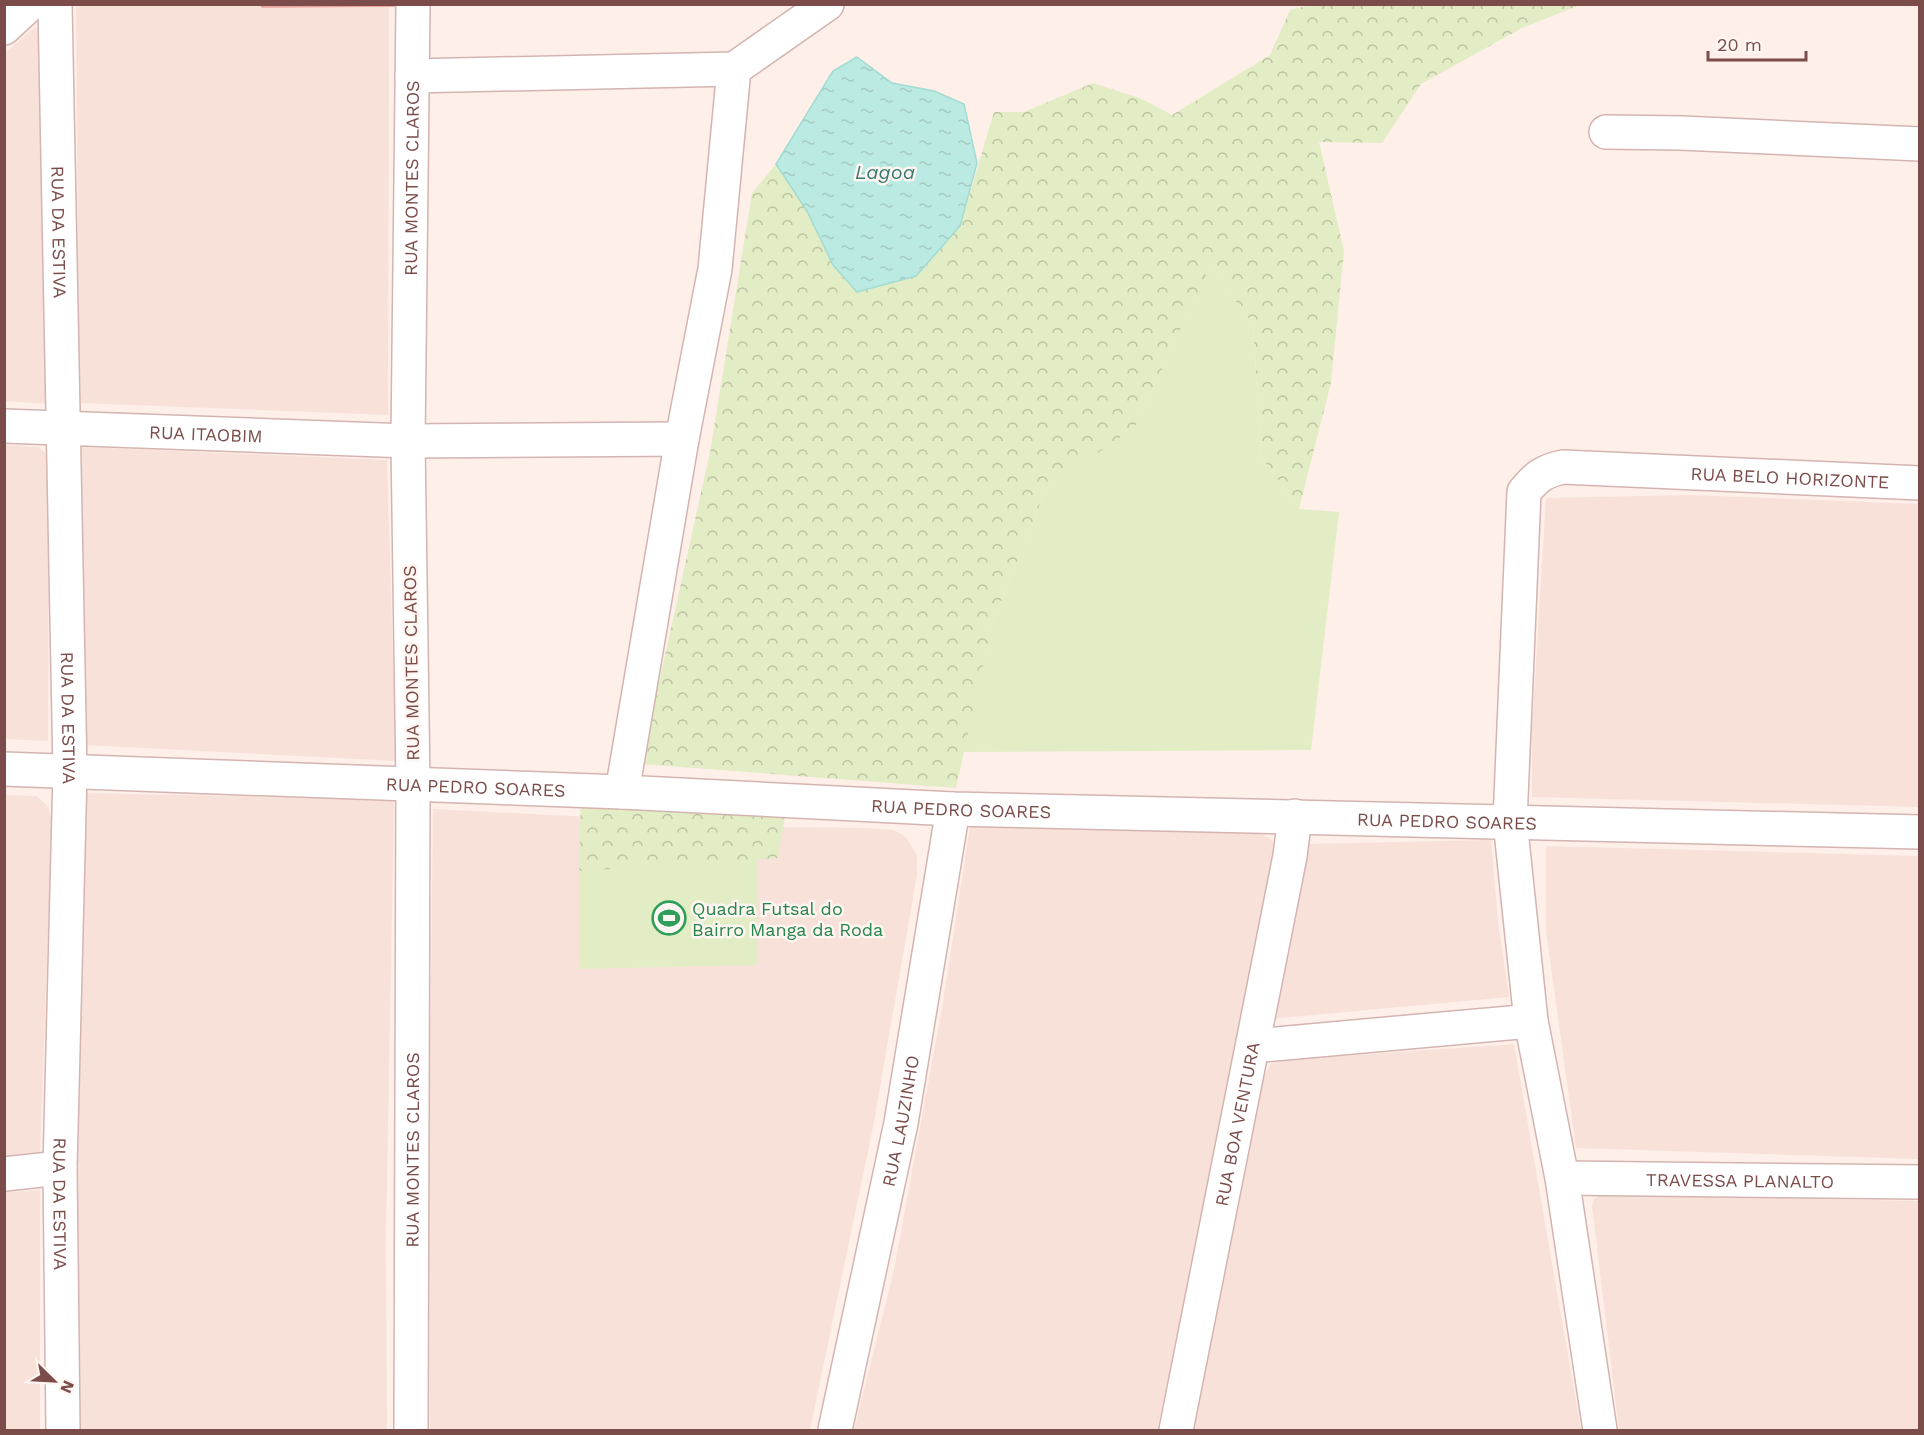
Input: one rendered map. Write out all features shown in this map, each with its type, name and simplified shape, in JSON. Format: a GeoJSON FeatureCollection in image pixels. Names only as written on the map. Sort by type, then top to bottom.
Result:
{"type":"FeatureCollection","features":[{"type":"Feature","properties":{"kind":"street"},"geometry":{"type":"LineString","coordinates":[[4,28],[30,4]]}},
{"type":"Feature","properties":{"kind":"street","name":"RUA DA ESTIVA"},"geometry":{"type":"LineString","coordinates":[[55,4],[70,772],[60,1168],[63,1431]]}},
{"type":"Feature","properties":{"kind":"street","name":"RUA MONTES CLAROS"},"geometry":{"type":"LineString","coordinates":[[411,1431],[413,784],[408,441],[413,4]]}},
{"type":"Feature","properties":{"kind":"street"},"geometry":{"type":"LineString","coordinates":[[412,76],[734,69],[827,4]]}},
{"type":"Feature","properties":{"kind":"street"},"geometry":{"type":"LineString","coordinates":[[622,792],[682,439],[715,269],[734,69]]}},
{"type":"Feature","properties":{"kind":"street"},"geometry":{"type":"LineString","coordinates":[[1606,132],[1693,133],[1920,144]]}},
{"type":"Feature","properties":{"kind":"street","name":"RUA ITAOBIM"},"geometry":{"type":"LineString","coordinates":[[4,426],[408,441],[682,439]]}},
{"type":"Feature","properties":{"kind":"street","name":"RUA BELO HORIZONTE"},"geometry":{"type":"LineString","coordinates":[[1600,1431],[1562,1178],[1531,1021],[1510,821],[1524,492],[1534,478],[1545,471],[1563,467],[1920,483]]}},
{"type":"Feature","properties":{"kind":"street","name":"RUA PEDRO SOARES"},"geometry":{"type":"LineString","coordinates":[[4,769],[622,792],[953,809],[1920,832]]}},
{"type":"Feature","properties":{"kind":"street","name":"RUA LAUZINHO"},"geometry":{"type":"LineString","coordinates":[[835,1431],[901,1123],[953,809]]}},
{"type":"Feature","properties":{"kind":"street","name":"RUA BOA VENTURA"},"geometry":{"type":"LineString","coordinates":[[1176,1431],[1253,1046],[1295,816]]}},
{"type":"Feature","properties":{"kind":"street"},"geometry":{"type":"LineString","coordinates":[[1253,1046],[1531,1021]]}},
{"type":"Feature","properties":{"kind":"street"},"geometry":{"type":"LineString","coordinates":[[4,1174],[60,1168]]}},
{"type":"Feature","properties":{"kind":"street","name":"TRAVESSA PLANALTO"},"geometry":{"type":"LineString","coordinates":[[1562,1178],[1920,1182]]}},
{"type":"Feature","properties":{"kind":"shaded area"},"geometry":{"type":"Polygon","coordinates":[[[76,5],[389,5],[388,415],[79,403],[76,5]]]}},
{"type":"Feature","properties":{"kind":"shaded area"},"geometry":{"type":"Polygon","coordinates":[[[35,27],[40,29],[50,404],[5,401],[4,54],[35,27]]]}},
{"type":"Feature","properties":{"kind":"shaded area"},"geometry":{"type":"Polygon","coordinates":[[[5,445],[39,447],[49,457],[48,741],[5,739],[5,445]]]}},
{"type":"Feature","properties":{"kind":"shaded area"},"geometry":{"type":"Polygon","coordinates":[[[82,447],[387,460],[396,761],[84,745],[82,447]]]}},
{"type":"Feature","properties":{"kind":"shaded area"},"geometry":{"type":"Polygon","coordinates":[[[1690,495],[1919,504],[1919,807],[1532,797],[1532,728],[1546,498],[1690,495]]]}},
{"type":"Feature","properties":{"kind":"shaded area"},"geometry":{"type":"Polygon","coordinates":[[[85,793],[394,800],[386,1235],[387,1430],[79,1430],[76,1244],[85,793]]]}},
{"type":"Feature","properties":{"kind":"shaded area"},"geometry":{"type":"Polygon","coordinates":[[[5,795],[37,796],[48,806],[52,820],[40,1155],[5,1158],[5,795]]]}},
{"type":"Feature","properties":{"kind":"shaded area"},"geometry":{"type":"Polygon","coordinates":[[[433,809],[782,827],[894,830],[906,837],[917,855],[917,875],[873,1127],[810,1430],[430,1430],[429,1136],[433,809]]]}},
{"type":"Feature","properties":{"kind":"shaded area"},"geometry":{"type":"Polygon","coordinates":[[[970,826],[1258,832],[1272,840],[1278,863],[1157,1430],[854,1430],[894,1270],[943,1002],[970,826]]]}},
{"type":"Feature","properties":{"kind":"shaded area"},"geometry":{"type":"Polygon","coordinates":[[[1491,840],[1498,921],[1509,997],[1270,1019],[1307,844],[1491,840]]]}},
{"type":"Feature","properties":{"kind":"shaded area"},"geometry":{"type":"Polygon","coordinates":[[[1546,846],[1919,856],[1919,1159],[1576,1148],[1546,931],[1546,846]]]}},
{"type":"Feature","properties":{"kind":"shaded area"},"geometry":{"type":"Polygon","coordinates":[[[1514,1044],[1581,1430],[1191,1430],[1263,1078],[1271,1064],[1288,1060],[1514,1044]]]}},
{"type":"Feature","properties":{"kind":"shaded area"},"geometry":{"type":"Polygon","coordinates":[[[40,1190],[40,1430],[5,1430],[5,1192],[40,1190]]]}},
{"type":"Feature","properties":{"kind":"shaded area"},"geometry":{"type":"Polygon","coordinates":[[[1601,1195],[1919,1201],[1919,1430],[1619,1430],[1592,1206],[1594,1199],[1601,1195]]]}},
{"type":"Feature","properties":{"kind":"green space"},"geometry":{"type":"Polygon","coordinates":[[[1311,5],[1580,5],[1522,28],[1421,84],[1382,143],[1319,142],[1344,251],[1331,383],[1299,509],[1261,456],[1253,324],[1210,266],[1135,427],[1046,489],[993,621],[956,788],[641,764],[710,452],[752,193],[776,164],[807,211],[833,265],[960,226],[994,112],[1024,112],[1093,83],[1142,99],[1172,115],[1270,55],[1290,10],[1311,5]]]}},
{"type":"Feature","properties":{"kind":"green space"},"geometry":{"type":"Polygon","coordinates":[[[1210,265],[1253,324],[1261,456],[1299,509],[1339,512],[1311,750],[963,752],[993,621],[1046,489],[1139,418],[1210,265]]]}},
{"type":"Feature","properties":{"kind":"green space"},"geometry":{"type":"Polygon","coordinates":[[[581,790],[788,800],[778,858],[579,871],[581,790]]]}},
{"type":"Feature","properties":{"kind":"green space","name":"Quadra Futsal do Bairro Manga da Roda"},"geometry":{"type":"Polygon","coordinates":[[[758,859],[758,965],[580,969],[579,871],[758,859]]]}},
{"type":"Feature","properties":{"kind":"water","name":"Lagoa"},"geometry":{"type":"Polygon","coordinates":[[[857,57],[892,83],[934,91],[964,104],[977,163],[960,226],[916,276],[857,292],[833,265],[807,211],[776,164],[833,71],[857,57]]]}},
{"type":"Feature","properties":{"kind":"building"},"geometry":{"type":"Polygon","coordinates":[[[261,4],[405,4],[405,6],[262,7],[261,4]]]}},
{"type":"Feature","properties":{"kind":"place","name":"Quadra Futsal do Bairro Manga da Roda"},"geometry":{"type":"Point","coordinates":[669,918]}}]}
